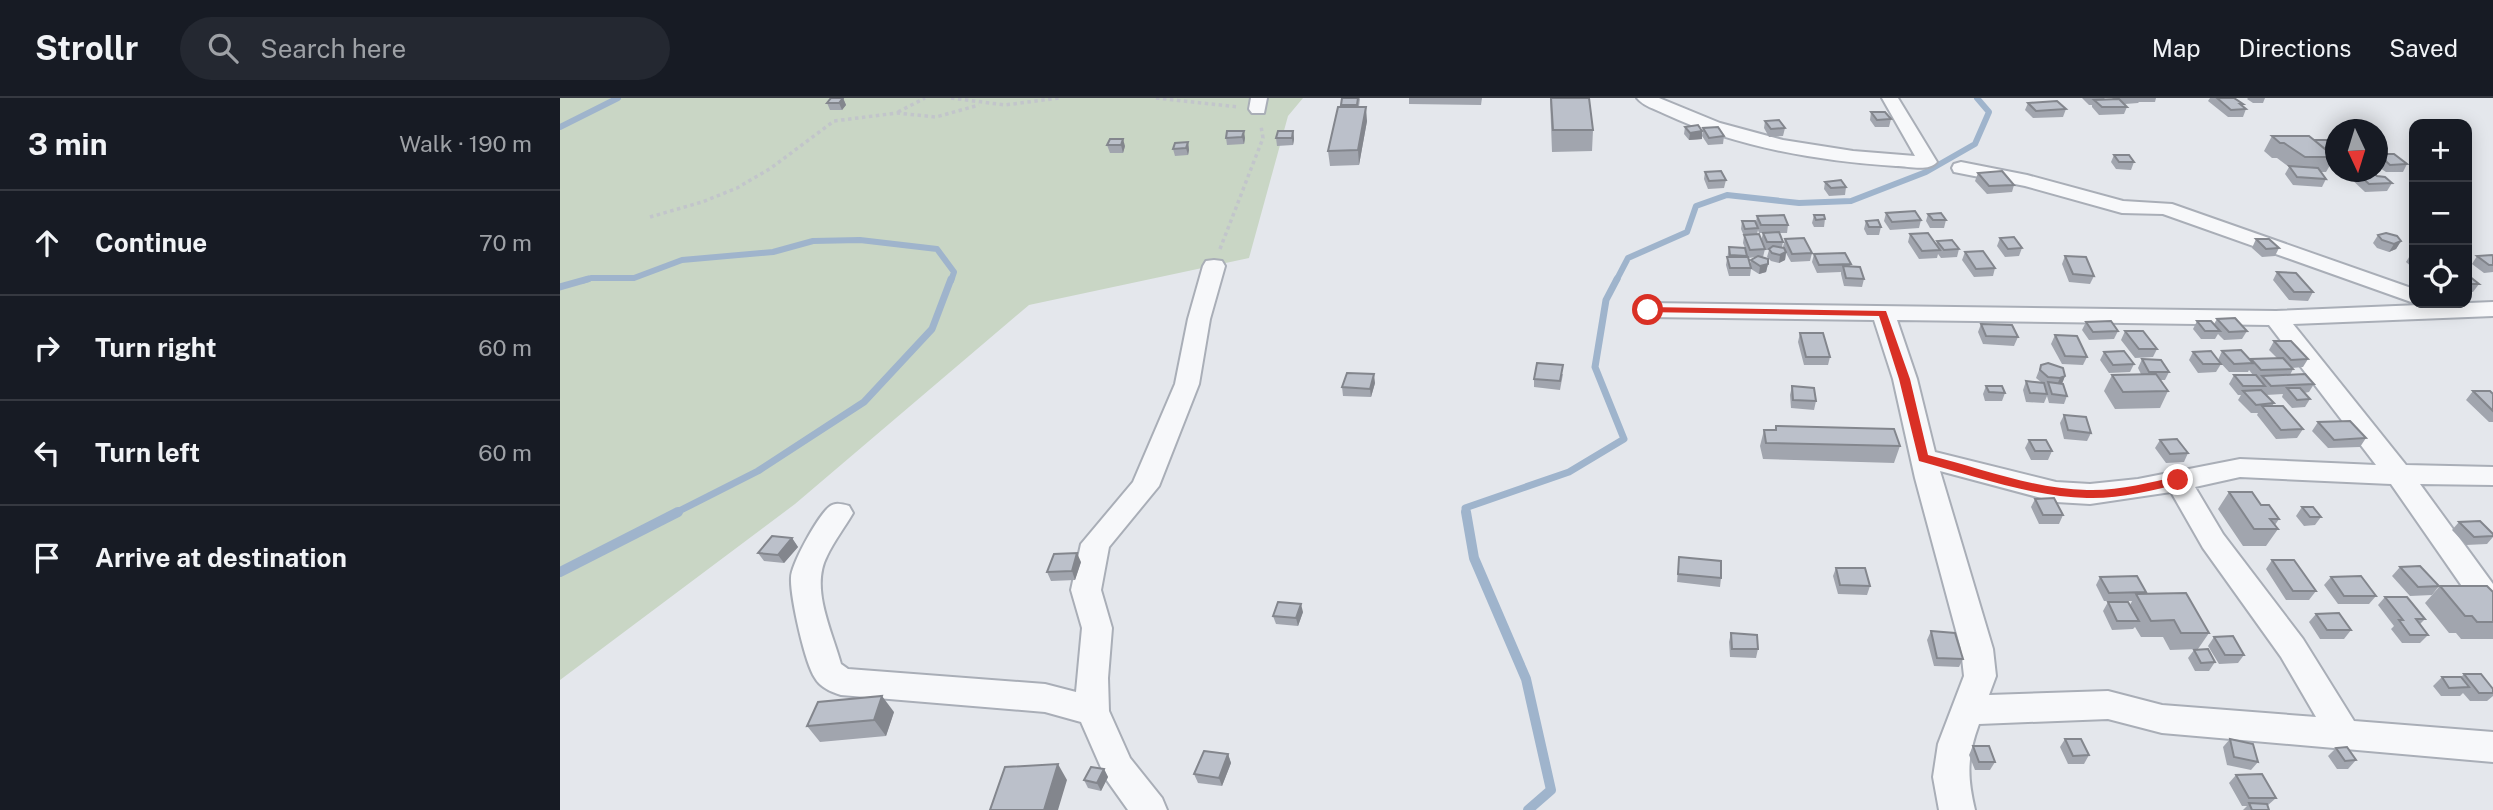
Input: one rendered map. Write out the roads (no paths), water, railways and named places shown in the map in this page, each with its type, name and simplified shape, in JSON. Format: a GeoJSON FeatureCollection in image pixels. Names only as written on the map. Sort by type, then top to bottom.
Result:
{"type":"FeatureCollection","features":[{"type":"Feature","properties":{"kind":"street"},"geometry":{"type":"LineString","coordinates":[[1645,98],[1677,114],[1733,134],[1797,150],[1857,158],[1928,162],[1891,98]]}},
{"type":"Feature","properties":{"kind":"street"},"geometry":{"type":"LineString","coordinates":[[1961,168],[2026,181],[2122,207],[2165,208],[2409,294]]}},
{"type":"Feature","properties":{"kind":"street"},"geometry":{"type":"LineString","coordinates":[[1149,810],[1118,768],[1093,711],[1092,678],[1097,628],[1086,590],[1095,544],[1145,486],[1187,384],[1199,319],[1214,266]]}},
{"type":"Feature","properties":{"kind":"street"},"geometry":{"type":"LineString","coordinates":[[2450,308],[2456,310]]}},
{"type":"Feature","properties":{"kind":"street"},"geometry":{"type":"LineString","coordinates":[[1648,310],[2276,318],[2493,309]]}},
{"type":"Feature","properties":{"kind":"street"},"geometry":{"type":"LineString","coordinates":[[1883,313],[1905,379],[1923,458],[1978,649],[1980,676],[1955,744],[1951,777],[1957,810]]}},
{"type":"Feature","properties":{"kind":"street"},"geometry":{"type":"LineString","coordinates":[[2276,318],[2398,474],[2493,607]]}},
{"type":"Feature","properties":{"kind":"street"},"geometry":{"type":"LineString","coordinates":[[1923,458],[2056,492],[2090,494],[2138,489],[2240,468],[2315,473],[2493,476]]}},
{"type":"Feature","properties":{"kind":"street"},"geometry":{"type":"LineString","coordinates":[[2178,480],[2213,541],[2292,648],[2344,734]]}},
{"type":"Feature","properties":{"kind":"street"},"geometry":{"type":"LineString","coordinates":[[839,513],[812,555],[805,576],[808,600],[827,671],[841,682],[1045,698],[1093,711]]}},
{"type":"Feature","properties":{"kind":"street"},"geometry":{"type":"LineString","coordinates":[[1966,710],[2108,705],[2162,719],[2493,747]]}},
{"type":"Feature","properties":{"kind":"waterway"},"geometry":{"type":"LineString","coordinates":[[560,127],[618,98]]}},
{"type":"Feature","properties":{"kind":"waterway"},"geometry":{"type":"LineString","coordinates":[[1616,281],[1628,258],[1687,232],[1696,206],[1727,195],[1799,203],[1851,201],[1926,172],[1975,144],[1989,112],[1977,98]]}},
{"type":"Feature","properties":{"kind":"waterway"},"geometry":{"type":"LineString","coordinates":[[588,279],[634,278],[682,260],[773,252],[813,241],[860,240],[937,249],[954,272],[951,281]]}},
{"type":"Feature","properties":{"kind":"waterway"},"geometry":{"type":"LineString","coordinates":[[560,287],[588,279]]}},
{"type":"Feature","properties":{"kind":"waterway"},"geometry":{"type":"LineString","coordinates":[[582,281],[588,279]]}},
{"type":"Feature","properties":{"kind":"waterway"},"geometry":{"type":"LineString","coordinates":[[675,513],[758,471],[864,402],[932,329],[951,279]]}},
{"type":"Feature","properties":{"kind":"waterway"},"geometry":{"type":"LineString","coordinates":[[1466,513],[1465,508],[1569,472],[1624,439],[1595,367],[1606,300],[1617,279]]}},
{"type":"Feature","properties":{"kind":"waterway"},"geometry":{"type":"LineString","coordinates":[[560,572],[678,512]]}},
{"type":"Feature","properties":{"kind":"waterway"},"geometry":{"type":"LineString","coordinates":[[1466,512],[1474,558],[1526,679],[1551,790],[1528,810]]}}]}
